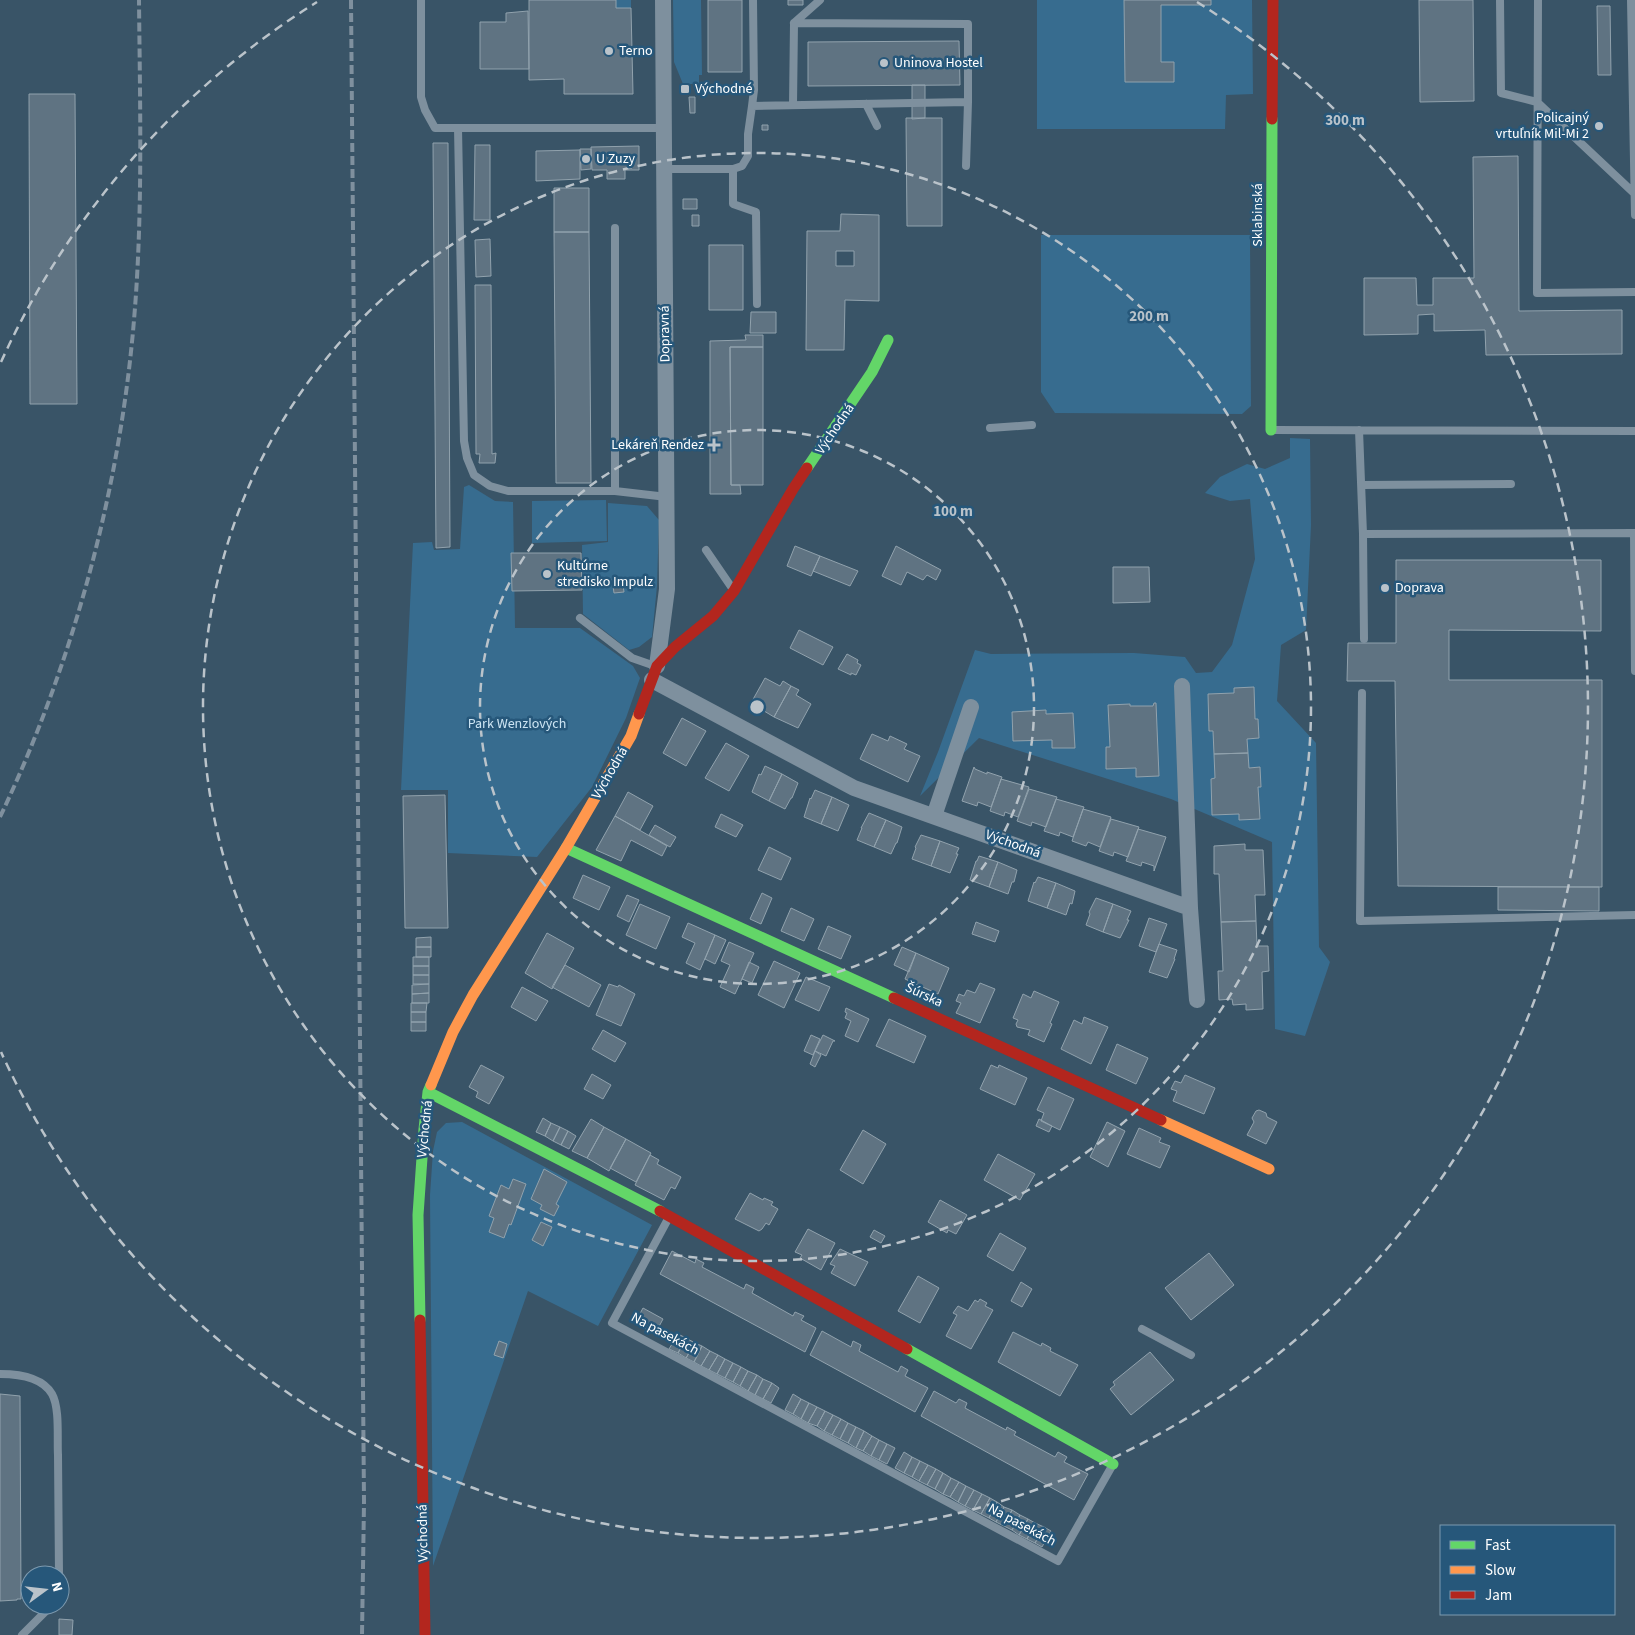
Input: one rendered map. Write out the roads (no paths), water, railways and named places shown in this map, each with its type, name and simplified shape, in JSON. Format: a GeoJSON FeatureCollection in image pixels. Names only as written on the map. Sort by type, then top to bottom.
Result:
{"type":"FeatureCollection","features":[{"type":"Feature","properties":{"kind":"street","name":"Dopravná"},"geometry":{"type":"LineString","coordinates":[[654,673],[667,589],[663,0]]}},
{"type":"Feature","properties":{"kind":"street","name":"Sklabinská"},"geometry":{"type":"LineString","coordinates":[[1271,430],[1273,0]]}},
{"type":"Feature","properties":{"kind":"street","name":"Východná"},"geometry":{"type":"LineString","coordinates":[[425,1635],[418,1215],[428,1092],[453,1032],[469,1003],[566,848],[631,736],[654,673],[675,647],[713,616],[734,592],[793,489],[872,372],[888,340]]}},
{"type":"Feature","properties":{"kind":"street","name":"Východná"},"geometry":{"type":"LineString","coordinates":[[654,673],[854,788],[1190,908]]}},
{"type":"Feature","properties":{"kind":"street"},"geometry":{"type":"LineString","coordinates":[[1182,686],[1190,908],[1197,1000]]}},
{"type":"Feature","properties":{"kind":"street"},"geometry":{"type":"LineString","coordinates":[[934,816],[971,707]]}},
{"type":"Feature","properties":{"kind":"street","name":"Šúrska"},"geometry":{"type":"LineString","coordinates":[[566,848],[1269,1169]]}},
{"type":"Feature","properties":{"kind":"street","name":"Na pasekách"},"geometry":{"type":"LineString","coordinates":[[428,1092],[669,1216],[1113,1464]]}},
{"type":"Feature","properties":{"kind":"lane"},"geometry":{"type":"LineString","coordinates":[[421,0],[421,97],[425,110],[435,128],[665,128]]}},
{"type":"Feature","properties":{"kind":"lane"},"geometry":{"type":"LineString","coordinates":[[665,169],[733,169],[742,166],[748,156],[748,134],[754,90],[753,0]]}},
{"type":"Feature","properties":{"kind":"lane"},"geometry":{"type":"LineString","coordinates":[[793,105],[794,23],[820,0]]}},
{"type":"Feature","properties":{"kind":"lane"},"geometry":{"type":"LineString","coordinates":[[1500,0],[1502,93],[1537,102],[1635,194]]}},
{"type":"Feature","properties":{"kind":"lane"},"geometry":{"type":"LineString","coordinates":[[1538,0],[1537,293],[1635,292]]}},
{"type":"Feature","properties":{"kind":"lane"},"geometry":{"type":"LineString","coordinates":[[1631,0],[1635,215]]}},
{"type":"Feature","properties":{"kind":"lane"},"geometry":{"type":"LineString","coordinates":[[794,23],[968,24],[966,166]]}},
{"type":"Feature","properties":{"kind":"lane"},"geometry":{"type":"LineString","coordinates":[[752,106],[968,102]]}},
{"type":"Feature","properties":{"kind":"lane"},"geometry":{"type":"LineString","coordinates":[[866,104],[877,126]]}},
{"type":"Feature","properties":{"kind":"lane"},"geometry":{"type":"LineString","coordinates":[[458,128],[464,441],[467,458],[474,475],[490,486],[508,490],[615,491],[667,497]]}},
{"type":"Feature","properties":{"kind":"lane"},"geometry":{"type":"LineString","coordinates":[[733,169],[733,204],[756,212],[757,304]]}},
{"type":"Feature","properties":{"kind":"lane"},"geometry":{"type":"LineString","coordinates":[[615,491],[616,228]]}},
{"type":"Feature","properties":{"kind":"lane"},"geometry":{"type":"LineString","coordinates":[[990,428],[1032,425]]}},
{"type":"Feature","properties":{"kind":"lane"},"geometry":{"type":"LineString","coordinates":[[1271,430],[1635,431]]}},
{"type":"Feature","properties":{"kind":"lane"},"geometry":{"type":"LineString","coordinates":[[1359,430],[1362,485],[1364,639]]}},
{"type":"Feature","properties":{"kind":"lane"},"geometry":{"type":"LineString","coordinates":[[1362,485],[1511,484]]}},
{"type":"Feature","properties":{"kind":"lane"},"geometry":{"type":"LineString","coordinates":[[1363,534],[1634,533],[1635,670]]}},
{"type":"Feature","properties":{"kind":"lane"},"geometry":{"type":"LineString","coordinates":[[706,550],[734,592]]}},
{"type":"Feature","properties":{"kind":"lane"},"geometry":{"type":"LineString","coordinates":[[580,618],[654,673]]}},
{"type":"Feature","properties":{"kind":"lane"},"geometry":{"type":"LineString","coordinates":[[1362,693],[1360,921],[1635,915]]}},
{"type":"Feature","properties":{"kind":"lane","name":"Na pasekách"},"geometry":{"type":"LineString","coordinates":[[669,1216],[612,1324],[1058,1561],[1113,1464]]}},
{"type":"Feature","properties":{"kind":"lane"},"geometry":{"type":"LineString","coordinates":[[1142,1329],[1191,1355]]}},
{"type":"Feature","properties":{"kind":"lane"},"geometry":{"type":"LineString","coordinates":[[0,1374],[16,1374],[35,1380],[52,1394],[57,1424],[59,1565]]}},
{"type":"Feature","properties":{"kind":"lane"},"geometry":{"type":"LineString","coordinates":[[22,1635],[42,1615]]}},
{"type":"Feature","properties":{"kind":"railway"},"geometry":{"type":"LineString","coordinates":[[0,817],[50,699],[71,637],[105,511],[117,447],[127,384],[134,320],[139,240],[139,0]]}},
{"type":"Feature","properties":{"kind":"railway"},"geometry":{"type":"LineString","coordinates":[[351,0],[364,1502],[362,1635]]}},
{"type":"Feature","properties":{"kind":"place","name":"Terno"},"geometry":{"type":"Point","coordinates":[609,51]}},
{"type":"Feature","properties":{"kind":"place","name":"Uninova Hostel"},"geometry":{"type":"Point","coordinates":[884,63]}},
{"type":"Feature","properties":{"kind":"place","name":"Východné"},"geometry":{"type":"Point","coordinates":[685,89]}},
{"type":"Feature","properties":{"kind":"place","name":"Policajný vrtuľník Mil-Mi 2"},"geometry":{"type":"Point","coordinates":[1599,126]}},
{"type":"Feature","properties":{"kind":"place","name":"U Zuzy"},"geometry":{"type":"Point","coordinates":[586,159]}},
{"type":"Feature","properties":{"kind":"place","name":"Lekáreň Rendez"},"geometry":{"type":"Point","coordinates":[714,445]}},
{"type":"Feature","properties":{"kind":"place","name":"Kultúrne stredisko Impulz"},"geometry":{"type":"Point","coordinates":[547,574]}},
{"type":"Feature","properties":{"kind":"place","name":"Doprava"},"geometry":{"type":"Point","coordinates":[1385,588]}},
{"type":"Feature","properties":{"kind":"park label","name":"Park Wenzlových"},"geometry":{"type":"Point","coordinates":[517,724]}}]}
